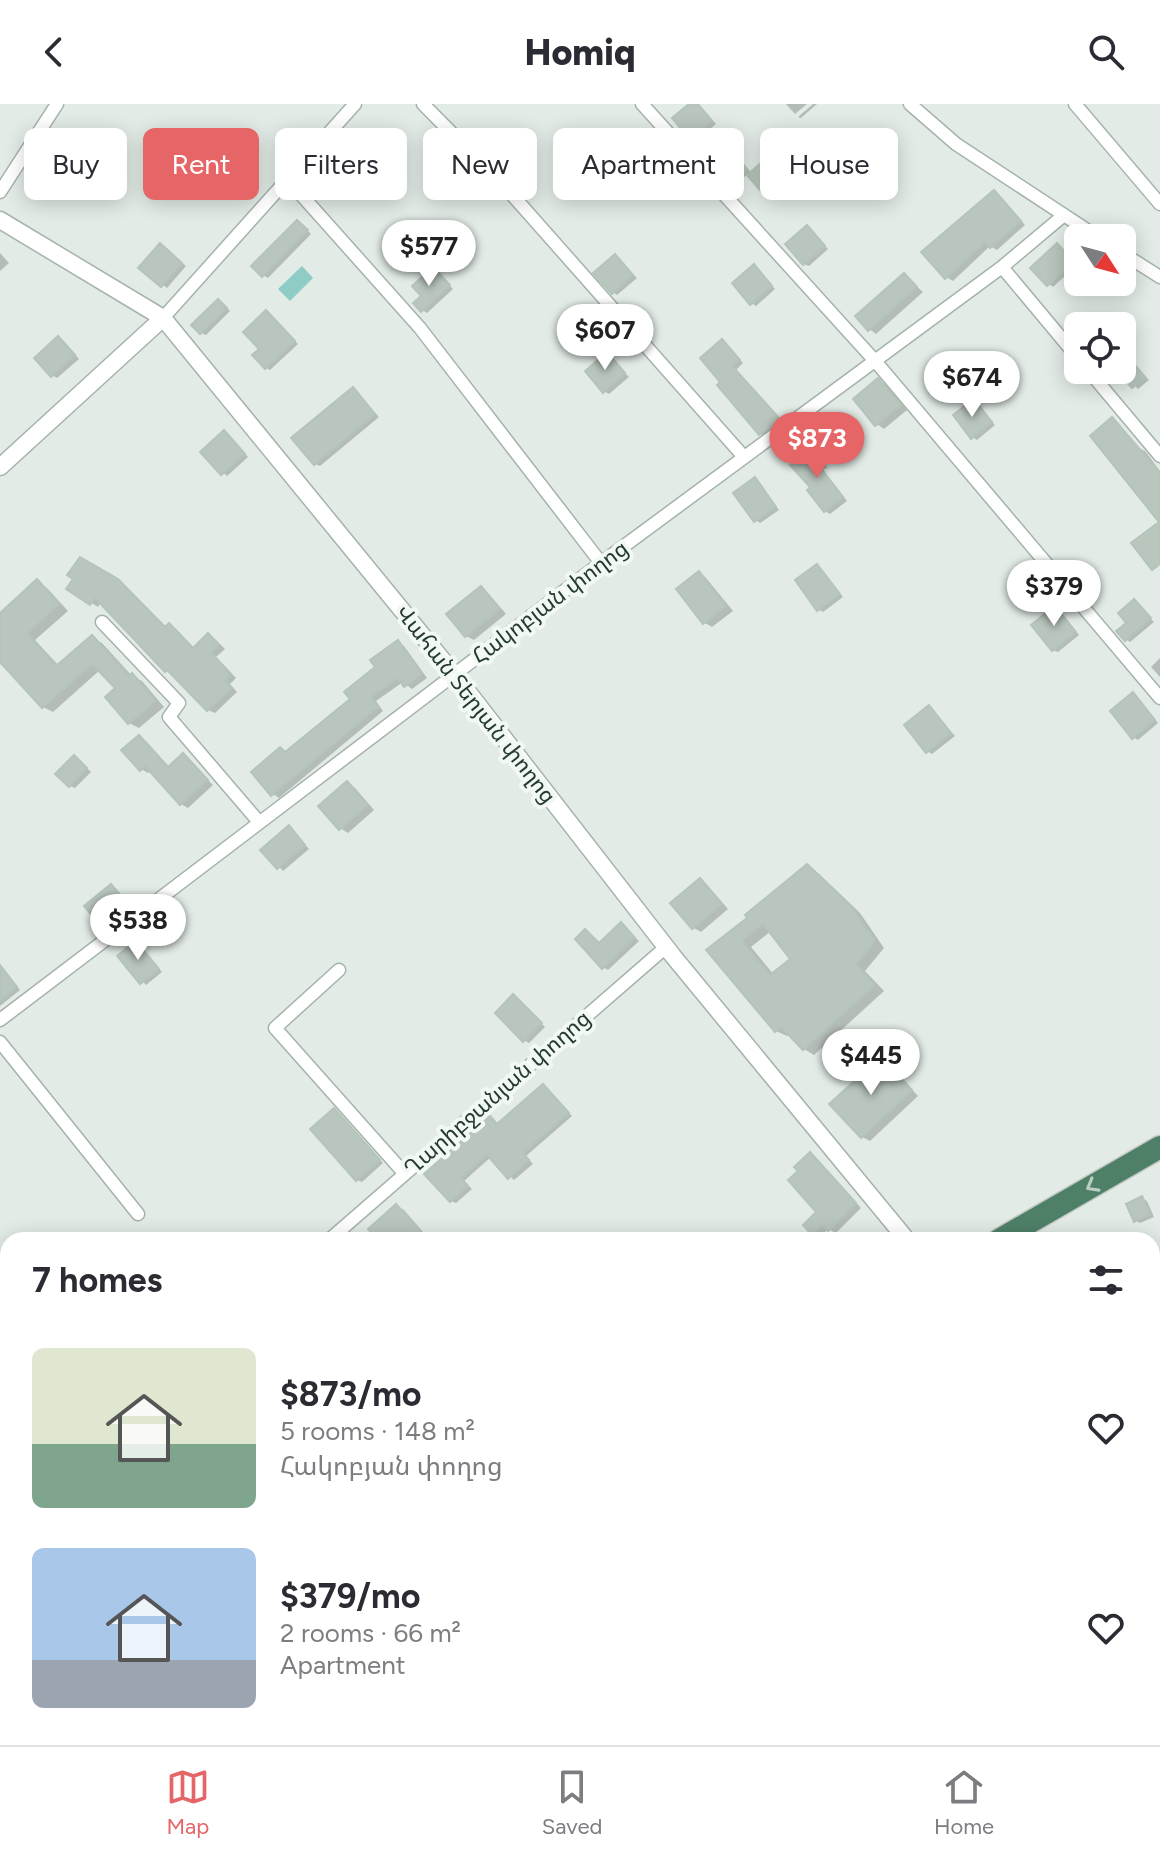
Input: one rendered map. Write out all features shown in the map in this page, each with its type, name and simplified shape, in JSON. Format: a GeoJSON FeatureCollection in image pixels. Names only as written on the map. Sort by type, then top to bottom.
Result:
{"type":"FeatureCollection","features":[{"type":"Feature","properties":{"kind":"highway"},"geometry":{"type":"LineString","coordinates":[[1013,1232],[1160,1147]]}},
{"type":"Feature","properties":{"kind":"street"},"geometry":{"type":"LineString","coordinates":[[0,192],[57,104]]}},
{"type":"Feature","properties":{"kind":"street"},"geometry":{"type":"LineString","coordinates":[[334,128],[355,104]]}},
{"type":"Feature","properties":{"kind":"street"},"geometry":{"type":"LineString","coordinates":[[423,104],[507,189],[744,457]]}},
{"type":"Feature","properties":{"kind":"street"},"geometry":{"type":"LineString","coordinates":[[642,104],[876,362],[1160,698]]}},
{"type":"Feature","properties":{"kind":"street"},"geometry":{"type":"LineString","coordinates":[[910,104],[956,144],[1078,224]]}},
{"type":"Feature","properties":{"kind":"street"},"geometry":{"type":"LineString","coordinates":[[1075,104],[1160,204]]}},
{"type":"Feature","properties":{"kind":"street"},"geometry":{"type":"LineString","coordinates":[[0,467],[163,318],[275,194]]}},
{"type":"Feature","properties":{"kind":"street"},"geometry":{"type":"LineString","coordinates":[[306,200],[420,328],[601,563]]}},
{"type":"Feature","properties":{"kind":"street","name":"Հակոբյան փողոց"},"geometry":{"type":"LineString","coordinates":[[0,1020],[601,563],[1002,267],[1064,215]]}},
{"type":"Feature","properties":{"kind":"street","name":"Վահան Տերյան փողոց"},"geometry":{"type":"LineString","coordinates":[[0,220],[163,318],[454,674],[666,947],[900,1232]]}},
{"type":"Feature","properties":{"kind":"street"},"geometry":{"type":"LineString","coordinates":[[1136,262],[1160,277]]}},
{"type":"Feature","properties":{"kind":"street"},"geometry":{"type":"LineString","coordinates":[[1002,267],[1064,341]]}},
{"type":"Feature","properties":{"kind":"street"},"geometry":{"type":"LineString","coordinates":[[1100,384],[1160,456]]}},
{"type":"Feature","properties":{"kind":"street"},"geometry":{"type":"LineString","coordinates":[[102,622],[179,703],[169,717],[259,822]]}},
{"type":"Feature","properties":{"kind":"street","name":"Ղարիբջանյան փողոց"},"geometry":{"type":"LineString","coordinates":[[338,1232],[666,947]]}},
{"type":"Feature","properties":{"kind":"street"},"geometry":{"type":"LineString","coordinates":[[339,970],[275,1028],[404,1173]]}},
{"type":"Feature","properties":{"kind":"street"},"geometry":{"type":"LineString","coordinates":[[0,1042],[138,1214]]}},
{"type":"Feature","properties":{"kind":"water"},"geometry":{"type":"Polygon","coordinates":[[[302,266],[313,278],[290,301],[278,289],[302,266]]]}},
{"type":"Feature","properties":{"kind":"building"},"geometry":{"type":"Polygon","coordinates":[[[689,104],[698,104],[712,121],[704,128],[680,128],[672,118],[689,104]]]}},
{"type":"Feature","properties":{"kind":"building"},"geometry":{"type":"Polygon","coordinates":[[[760,164],[760,190],[747,175],[760,164]]]}},
{"type":"Feature","properties":{"kind":"building"},"geometry":{"type":"Polygon","coordinates":[[[994,190],[1021,221],[990,248],[985,242],[945,279],[921,252],[994,190]]]}},
{"type":"Feature","properties":{"kind":"building"},"geometry":{"type":"Polygon","coordinates":[[[297,220],[308,230],[262,277],[251,266],[297,220]]]}},
{"type":"Feature","properties":{"kind":"building"},"geometry":{"type":"Polygon","coordinates":[[[807,225],[825,246],[803,265],[785,244],[807,225]]]}},
{"type":"Feature","properties":{"kind":"building"},"geometry":{"type":"Polygon","coordinates":[[[160,243],[182,263],[161,287],[138,268],[160,243]]]}},
{"type":"Feature","properties":{"kind":"building"},"geometry":{"type":"Polygon","coordinates":[[[1057,243],[1064,251],[1064,271],[1047,286],[1030,268],[1057,243]]]}},
{"type":"Feature","properties":{"kind":"building"},"geometry":{"type":"Polygon","coordinates":[[[615,254],[633,275],[612,294],[593,273],[615,254]]]}},
{"type":"Feature","properties":{"kind":"building"},"geometry":{"type":"Polygon","coordinates":[[[754,264],[772,286],[750,305],[732,283],[754,264]]]}},
{"type":"Feature","properties":{"kind":"building"},"geometry":{"type":"Polygon","coordinates":[[[433,267],[450,285],[421,312],[413,303],[421,296],[412,286],[433,267]]]}},
{"type":"Feature","properties":{"kind":"building"},"geometry":{"type":"Polygon","coordinates":[[[904,273],[917,287],[868,331],[855,316],[904,273]]]}},
{"type":"Feature","properties":{"kind":"building"},"geometry":{"type":"Polygon","coordinates":[[[218,299],[227,308],[200,334],[191,325],[218,299]]]}},
{"type":"Feature","properties":{"kind":"building"},"geometry":{"type":"Polygon","coordinates":[[[266,310],[295,341],[265,369],[252,355],[259,349],[243,332],[266,310]]]}},
{"type":"Feature","properties":{"kind":"building"},"geometry":{"type":"Polygon","coordinates":[[[58,336],[75,355],[51,377],[34,358],[58,336]]]}},
{"type":"Feature","properties":{"kind":"building"},"geometry":{"type":"Polygon","coordinates":[[[722,339],[740,360],[732,366],[780,419],[759,435],[717,385],[720,382],[700,358],[722,339]]]}},
{"type":"Feature","properties":{"kind":"building"},"geometry":{"type":"Polygon","coordinates":[[[607,352],[625,373],[603,393],[585,371],[607,352]]]}},
{"type":"Feature","properties":{"kind":"building"},"geometry":{"type":"Polygon","coordinates":[[[1136,366],[1145,377],[1132,388],[1128,384],[1136,384],[1136,366]]]}},
{"type":"Feature","properties":{"kind":"building"},"geometry":{"type":"Polygon","coordinates":[[[878,378],[901,405],[875,426],[853,399],[878,378]]]}},
{"type":"Feature","properties":{"kind":"building"},"geometry":{"type":"Polygon","coordinates":[[[353,387],[375,414],[314,465],[291,438],[353,387]]]}},
{"type":"Feature","properties":{"kind":"building"},"geometry":{"type":"Polygon","coordinates":[[[974,399],[992,422],[971,439],[953,415],[974,399]]]}},
{"type":"Feature","properties":{"kind":"building"},"geometry":{"type":"Polygon","coordinates":[[[1112,417],[1160,473],[1160,564],[1152,570],[1131,543],[1159,522],[1090,436],[1112,417]]]}},
{"type":"Feature","properties":{"kind":"building"},"geometry":{"type":"Polygon","coordinates":[[[224,430],[245,454],[221,475],[200,452],[224,430]]]}},
{"type":"Feature","properties":{"kind":"building"},"geometry":{"type":"Polygon","coordinates":[[[810,448],[824,463],[820,467],[843,497],[824,512],[807,490],[810,487],[790,465],[810,448]]]}},
{"type":"Feature","properties":{"kind":"building"},"geometry":{"type":"Polygon","coordinates":[[[755,477],[776,507],[754,522],[733,493],[755,477]]]}},
{"type":"Feature","properties":{"kind":"building"},"geometry":{"type":"Polygon","coordinates":[[[80,557],[118,579],[165,627],[169,623],[193,648],[208,633],[219,645],[211,653],[231,674],[225,680],[232,688],[207,711],[95,598],[90,605],[66,589],[73,579],[67,575],[80,557]]]}},
{"type":"Feature","properties":{"kind":"building"},"geometry":{"type":"Polygon","coordinates":[[[817,564],[840,594],[817,611],[795,580],[817,564]]]}},
{"type":"Feature","properties":{"kind":"building"},"geometry":{"type":"Polygon","coordinates":[[[699,571],[726,606],[703,624],[676,589],[699,571]]]}},
{"type":"Feature","properties":{"kind":"building"},"geometry":{"type":"Polygon","coordinates":[[[37,579],[59,604],[27,634],[56,666],[92,635],[156,701],[128,724],[105,697],[115,688],[92,664],[42,708],[0,662],[0,613],[37,579]]]}},
{"type":"Feature","properties":{"kind":"building"},"geometry":{"type":"Polygon","coordinates":[[[481,586],[500,609],[465,637],[446,614],[481,586]]]}},
{"type":"Feature","properties":{"kind":"building"},"geometry":{"type":"Polygon","coordinates":[[[1134,599],[1151,618],[1125,641],[1116,631],[1126,623],[1118,613],[1134,599]]]}},
{"type":"Feature","properties":{"kind":"building"},"geometry":{"type":"Polygon","coordinates":[[[1055,606],[1076,632],[1052,651],[1031,625],[1055,606]]]}},
{"type":"Feature","properties":{"kind":"building"},"geometry":{"type":"Polygon","coordinates":[[[398,640],[422,674],[404,687],[398,678],[371,697],[378,707],[271,796],[251,772],[280,747],[285,752],[350,699],[344,692],[375,667],[370,660],[398,640]]]}},
{"type":"Feature","properties":{"kind":"building"},"geometry":{"type":"Polygon","coordinates":[[[1133,692],[1155,720],[1132,739],[1110,711],[1133,692]]]}},
{"type":"Feature","properties":{"kind":"building"},"geometry":{"type":"Polygon","coordinates":[[[929,705],[951,733],[926,753],[904,725],[929,705]]]}},
{"type":"Feature","properties":{"kind":"building"},"geometry":{"type":"Polygon","coordinates":[[[139,735],[168,767],[183,753],[208,780],[180,805],[145,766],[140,771],[121,750],[139,735]]]}},
{"type":"Feature","properties":{"kind":"building"},"geometry":{"type":"Polygon","coordinates":[[[74,755],[87,768],[69,787],[55,774],[74,755]]]}},
{"type":"Feature","properties":{"kind":"building"},"geometry":{"type":"Polygon","coordinates":[[[347,781],[368,805],[339,830],[318,806],[347,781]]]}},
{"type":"Feature","properties":{"kind":"building"},"geometry":{"type":"Polygon","coordinates":[[[289,825],[305,845],[277,869],[260,850],[289,825]]]}},
{"type":"Feature","properties":{"kind":"building"},"geometry":{"type":"Polygon","coordinates":[[[807,864],[849,904],[875,941],[856,964],[875,985],[803,1050],[781,1027],[775,1032],[706,950],[747,918],[745,915],[807,864]],[[763,924],[742,941],[770,975],[790,959],[763,924]]]}},
{"type":"Feature","properties":{"kind":"building"},"geometry":{"type":"Polygon","coordinates":[[[700,878],[722,904],[692,929],[670,903],[700,878]]]}},
{"type":"Feature","properties":{"kind":"building"},"geometry":{"type":"Polygon","coordinates":[[[111,884],[128,904],[101,926],[84,906],[111,884]]]}},
{"type":"Feature","properties":{"kind":"building"},"geometry":{"type":"Polygon","coordinates":[[[621,922],[635,938],[602,969],[575,939],[585,929],[599,943],[621,922]]]}},
{"type":"Feature","properties":{"kind":"building"},"geometry":{"type":"Polygon","coordinates":[[[136,941],[159,969],[140,984],[117,956],[136,941]]]}},
{"type":"Feature","properties":{"kind":"building"},"geometry":{"type":"Polygon","coordinates":[[[0,965],[17,987],[0,1000],[0,965]]]}},
{"type":"Feature","properties":{"kind":"building"},"geometry":{"type":"Polygon","coordinates":[[[513,994],[542,1023],[523,1042],[495,1013],[513,994]]]}},
{"type":"Feature","properties":{"kind":"building"},"geometry":{"type":"Polygon","coordinates":[[[881,1057],[912,1090],[861,1138],[829,1104],[881,1057]]]}},
{"type":"Feature","properties":{"kind":"building"},"geometry":{"type":"Polygon","coordinates":[[[543,1084],[569,1113],[523,1153],[529,1160],[508,1179],[487,1155],[461,1178],[468,1186],[450,1202],[424,1174],[490,1116],[497,1124],[543,1084]]]}},
{"type":"Feature","properties":{"kind":"building"},"geometry":{"type":"Polygon","coordinates":[[[334,1108],[380,1160],[356,1181],[310,1129],[334,1108]]]}},
{"type":"Feature","properties":{"kind":"building"},"geometry":{"type":"Polygon","coordinates":[[[810,1152],[856,1203],[828,1231],[822,1225],[815,1232],[809,1232],[803,1225],[816,1212],[788,1180],[798,1171],[794,1167],[810,1152]]]}},
{"type":"Feature","properties":{"kind":"building"},"geometry":{"type":"Polygon","coordinates":[[[1142,1196],[1150,1214],[1134,1222],[1126,1204],[1142,1196]]]}},
{"type":"Feature","properties":{"kind":"building"},"geometry":{"type":"Polygon","coordinates":[[[396,1204],[421,1232],[371,1232],[368,1229],[396,1204]]]}}]}
